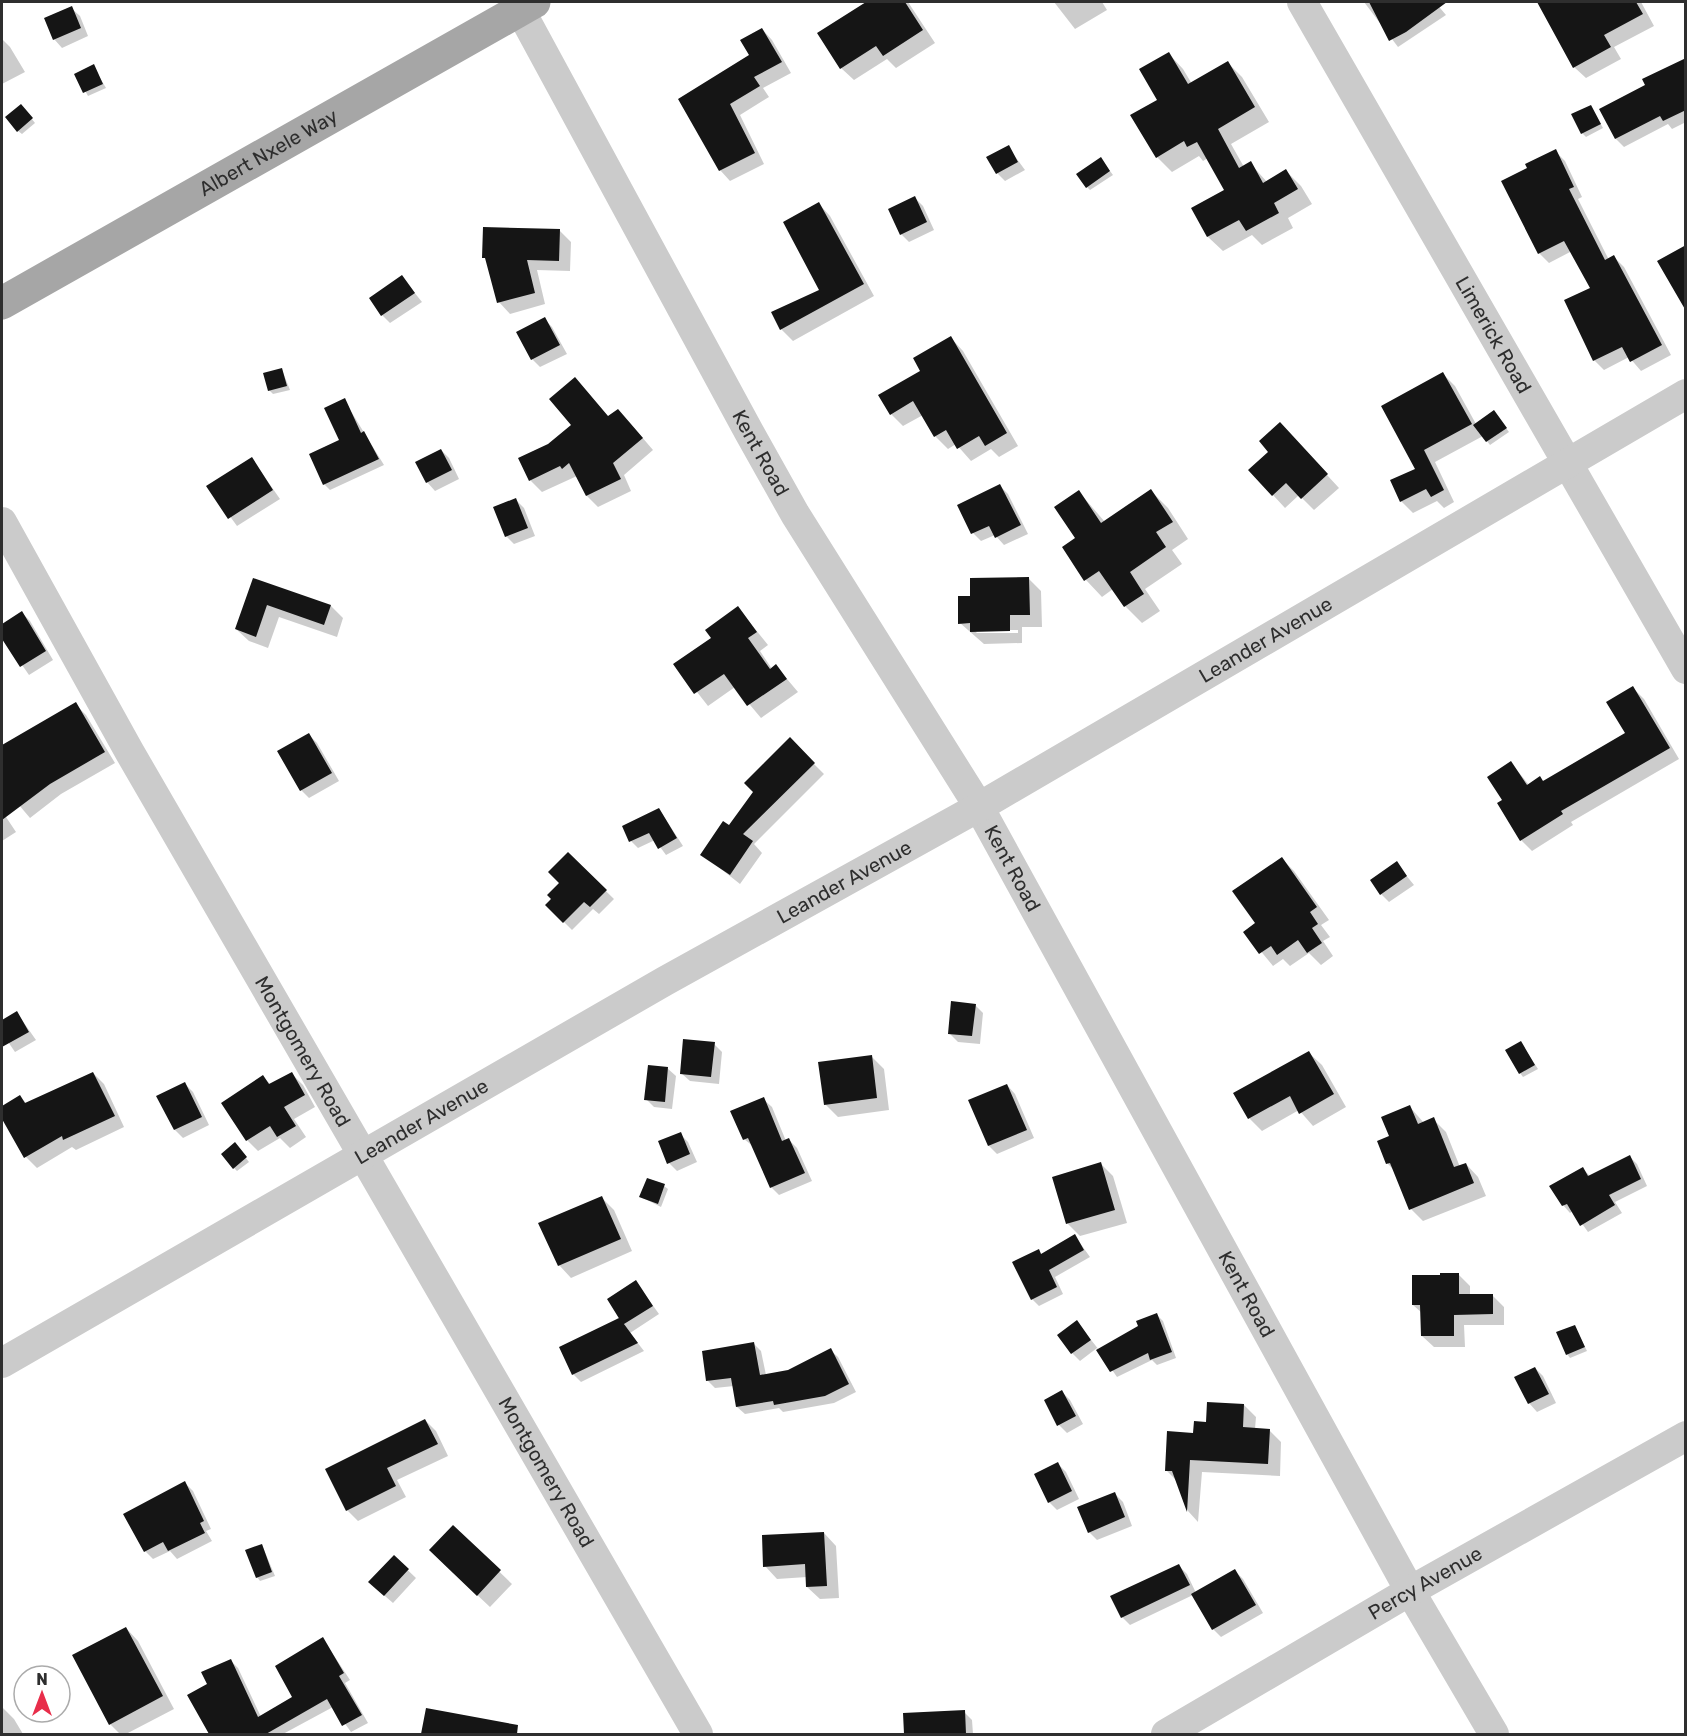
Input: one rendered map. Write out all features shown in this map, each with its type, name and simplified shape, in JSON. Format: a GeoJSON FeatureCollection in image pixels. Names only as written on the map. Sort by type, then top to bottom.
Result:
{"type":"FeatureCollection","features":[{"type":"Feature","properties":{"kind":"main road","name":"Albert Nxele Way"},"geometry":{"type":"LineString","coordinates":[[2,303],[517,7]]}},
{"type":"Feature","properties":{"kind":"street","name":"Limerick Road"},"geometry":{"type":"LineString","coordinates":[[1302,2],[1686,669]]}},
{"type":"Feature","properties":{"kind":"street","name":"Kent Road"},"geometry":{"type":"LineString","coordinates":[[517,7],[795,514],[979,807],[1410,1592],[1494,1734]]}},
{"type":"Feature","properties":{"kind":"street","name":"Leander Avenue"},"geometry":{"type":"LineString","coordinates":[[2,1363],[665,981],[979,807],[1686,394]]}},
{"type":"Feature","properties":{"kind":"street","name":"Montgomery Road"},"geometry":{"type":"LineString","coordinates":[[2,522],[129,751],[698,1734]]}},
{"type":"Feature","properties":{"kind":"street","name":"Percy Avenue"},"geometry":{"type":"LineString","coordinates":[[1166,1734],[1410,1592],[1686,1436]]}},
{"type":"Feature","properties":{"kind":"building"},"geometry":{"type":"Polygon","coordinates":[[[866,2],[905,2],[923,30],[883,56],[876,46],[840,69],[817,33],[866,2]]]}},
{"type":"Feature","properties":{"kind":"building"},"geometry":{"type":"Polygon","coordinates":[[[1369,2],[1447,2],[1406,32],[1389,41],[1369,2]]]}},
{"type":"Feature","properties":{"kind":"building"},"geometry":{"type":"Polygon","coordinates":[[[1537,2],[1636,2],[1643,14],[1604,35],[1611,47],[1573,68],[1537,2]]]}},
{"type":"Feature","properties":{"kind":"building"},"geometry":{"type":"Polygon","coordinates":[[[72,6],[81,28],[53,40],[44,18],[72,6]]]}},
{"type":"Feature","properties":{"kind":"building"},"geometry":{"type":"Polygon","coordinates":[[[762,28],[782,62],[754,77],[760,86],[730,104],[755,153],[719,171],[678,99],[749,55],[740,40],[762,28]]]}},
{"type":"Feature","properties":{"kind":"building"},"geometry":{"type":"Polygon","coordinates":[[[1169,52],[1188,84],[1228,61],[1255,107],[1218,129],[1239,168],[1251,161],[1263,183],[1286,169],[1298,189],[1274,203],[1279,213],[1246,231],[1239,220],[1207,237],[1191,208],[1224,190],[1197,142],[1187,147],[1184,141],[1156,158],[1130,115],[1157,100],[1139,69],[1169,52]]]}},
{"type":"Feature","properties":{"kind":"building"},"geometry":{"type":"Polygon","coordinates":[[[1686,58],[1686,110],[1663,121],[1660,116],[1615,139],[1599,109],[1645,85],[1642,79],[1686,58]]]}},
{"type":"Feature","properties":{"kind":"building"},"geometry":{"type":"Polygon","coordinates":[[[94,64],[103,84],[83,93],[74,74],[94,64]]]}},
{"type":"Feature","properties":{"kind":"building"},"geometry":{"type":"Polygon","coordinates":[[[21,104],[33,118],[17,132],[5,117],[21,104]]]}},
{"type":"Feature","properties":{"kind":"building"},"geometry":{"type":"Polygon","coordinates":[[[1591,105],[1601,124],[1581,134],[1571,114],[1591,105]]]}},
{"type":"Feature","properties":{"kind":"building"},"geometry":{"type":"Polygon","coordinates":[[[1009,145],[1018,162],[996,174],[986,157],[1009,145]]]}},
{"type":"Feature","properties":{"kind":"building"},"geometry":{"type":"Polygon","coordinates":[[[1556,149],[1574,187],[1569,189],[1605,260],[1614,255],[1662,345],[1630,362],[1622,347],[1593,361],[1564,300],[1590,288],[1564,241],[1538,254],[1501,181],[1527,168],[1525,164],[1556,149]]]}},
{"type":"Feature","properties":{"kind":"building"},"geometry":{"type":"Polygon","coordinates":[[[1101,157],[1110,171],[1086,188],[1076,174],[1101,157]]]}},
{"type":"Feature","properties":{"kind":"building"},"geometry":{"type":"Polygon","coordinates":[[[915,196],[927,222],[900,235],[888,209],[915,196]]]}},
{"type":"Feature","properties":{"kind":"building"},"geometry":{"type":"Polygon","coordinates":[[[819,202],[864,284],[780,330],[771,312],[819,290],[783,222],[819,202]]]}},
{"type":"Feature","properties":{"kind":"building"},"geometry":{"type":"Polygon","coordinates":[[[483,227],[560,229],[559,261],[527,260],[535,293],[497,303],[485,258],[482,258],[483,227]]]}},
{"type":"Feature","properties":{"kind":"building"},"geometry":{"type":"Polygon","coordinates":[[[1686,245],[1686,311],[1657,261],[1686,245]]]}},
{"type":"Feature","properties":{"kind":"building"},"geometry":{"type":"Polygon","coordinates":[[[402,275],[415,293],[381,316],[369,298],[402,275]]]}},
{"type":"Feature","properties":{"kind":"building"},"geometry":{"type":"Polygon","coordinates":[[[545,317],[560,345],[531,360],[516,332],[545,317]]]}},
{"type":"Feature","properties":{"kind":"building"},"geometry":{"type":"Polygon","coordinates":[[[951,336],[1007,433],[985,446],[979,436],[957,449],[946,430],[934,437],[913,401],[890,415],[878,395],[920,371],[913,358],[951,336]]]}},
{"type":"Feature","properties":{"kind":"building"},"geometry":{"type":"Polygon","coordinates":[[[282,368],[287,386],[268,391],[263,373],[282,368]]]}},
{"type":"Feature","properties":{"kind":"building"},"geometry":{"type":"Polygon","coordinates":[[[1443,372],[1472,424],[1424,450],[1444,490],[1431,497],[1426,489],[1400,502],[1390,480],[1415,469],[1381,406],[1443,372]]]}},
{"type":"Feature","properties":{"kind":"building"},"geometry":{"type":"Polygon","coordinates":[[[575,377],[608,416],[618,409],[643,438],[613,463],[621,479],[586,496],[569,463],[562,469],[560,466],[529,481],[518,458],[548,444],[571,425],[549,399],[575,377]]]}},
{"type":"Feature","properties":{"kind":"building"},"geometry":{"type":"Polygon","coordinates":[[[345,398],[361,433],[364,431],[379,459],[323,485],[309,454],[339,440],[324,408],[345,398]]]}},
{"type":"Feature","properties":{"kind":"building"},"geometry":{"type":"Polygon","coordinates":[[[1494,410],[1507,428],[1486,442],[1473,425],[1494,410]]]}},
{"type":"Feature","properties":{"kind":"building"},"geometry":{"type":"Polygon","coordinates":[[[1280,422],[1328,474],[1301,499],[1286,483],[1272,496],[1248,470],[1268,452],[1259,441],[1280,422]]]}},
{"type":"Feature","properties":{"kind":"building"},"geometry":{"type":"Polygon","coordinates":[[[441,449],[452,470],[426,483],[415,462],[441,449]]]}},
{"type":"Feature","properties":{"kind":"building"},"geometry":{"type":"Polygon","coordinates":[[[252,457],[273,490],[228,519],[206,486],[252,457]]]}},
{"type":"Feature","properties":{"kind":"building"},"geometry":{"type":"Polygon","coordinates":[[[1000,484],[1021,525],[995,538],[989,526],[971,534],[957,505],[1000,484]]]}},
{"type":"Feature","properties":{"kind":"building"},"geometry":{"type":"Polygon","coordinates":[[[1151,489],[1173,522],[1156,532],[1166,547],[1130,572],[1144,594],[1124,607],[1099,571],[1084,581],[1062,547],[1075,538],[1054,507],[1079,490],[1101,523],[1151,489]]]}},
{"type":"Feature","properties":{"kind":"building"},"geometry":{"type":"Polygon","coordinates":[[[516,498],[528,528],[505,537],[493,507],[516,498]]]}},
{"type":"Feature","properties":{"kind":"building"},"geometry":{"type":"Polygon","coordinates":[[[1029,577],[1030,615],[1010,615],[1010,631],[970,632],[970,623],[958,624],[958,596],[970,596],[970,578],[1029,577]]]}},
{"type":"Feature","properties":{"kind":"building"},"geometry":{"type":"Polygon","coordinates":[[[253,578],[331,605],[324,625],[267,605],[256,637],[235,629],[253,578]]]}},
{"type":"Feature","properties":{"kind":"building"},"geometry":{"type":"Polygon","coordinates":[[[738,606],[757,632],[748,638],[770,669],[776,664],[787,679],[747,706],[724,674],[694,694],[673,664],[711,638],[705,630],[738,606]]]}},
{"type":"Feature","properties":{"kind":"building"},"geometry":{"type":"Polygon","coordinates":[[[22,611],[46,651],[20,667],[2,639],[2,624],[22,611]]]}},
{"type":"Feature","properties":{"kind":"building"},"geometry":{"type":"Polygon","coordinates":[[[1633,686],[1670,748],[1561,811],[1563,814],[1520,841],[1497,803],[1502,800],[1487,777],[1511,761],[1527,785],[1540,776],[1543,781],[1625,733],[1606,702],[1633,686]]]}},
{"type":"Feature","properties":{"kind":"building"},"geometry":{"type":"Polygon","coordinates":[[[76,702],[105,752],[50,784],[2,820],[2,745],[76,702]]]}},
{"type":"Feature","properties":{"kind":"building"},"geometry":{"type":"Polygon","coordinates":[[[309,733],[332,773],[300,791],[277,751],[309,733]]]}},
{"type":"Feature","properties":{"kind":"building"},"geometry":{"type":"Polygon","coordinates":[[[790,737],[815,763],[743,834],[753,841],[730,875],[700,855],[723,821],[729,825],[753,792],[744,783],[790,737]]]}},
{"type":"Feature","properties":{"kind":"building"},"geometry":{"type":"Polygon","coordinates":[[[659,808],[677,838],[658,849],[649,833],[629,842],[622,826],[659,808]]]}},
{"type":"Feature","properties":{"kind":"building"},"geometry":{"type":"Polygon","coordinates":[[[568,852],[607,890],[590,907],[584,902],[563,923],[545,905],[551,899],[547,895],[559,883],[548,872],[568,852]]]}},
{"type":"Feature","properties":{"kind":"building"},"geometry":{"type":"Polygon","coordinates":[[[1282,857],[1317,907],[1310,912],[1318,924],[1312,928],[1322,943],[1307,953],[1298,940],[1277,955],[1271,946],[1259,954],[1243,932],[1255,923],[1232,891],[1282,857]]]}},
{"type":"Feature","properties":{"kind":"building"},"geometry":{"type":"Polygon","coordinates":[[[1397,861],[1407,876],[1380,895],[1370,880],[1397,861]]]}},
{"type":"Feature","properties":{"kind":"building"},"geometry":{"type":"Polygon","coordinates":[[[951,1001],[976,1004],[972,1036],[948,1034],[951,1001]]]}},
{"type":"Feature","properties":{"kind":"building"},"geometry":{"type":"Polygon","coordinates":[[[17,1011],[29,1032],[2,1047],[2,1020],[17,1011]]]}},
{"type":"Feature","properties":{"kind":"building"},"geometry":{"type":"Polygon","coordinates":[[[683,1039],[715,1042],[711,1077],[680,1074],[683,1039]]]}},
{"type":"Feature","properties":{"kind":"building"},"geometry":{"type":"Polygon","coordinates":[[[1521,1041],[1535,1065],[1519,1074],[1505,1050],[1521,1041]]]}},
{"type":"Feature","properties":{"kind":"building"},"geometry":{"type":"Polygon","coordinates":[[[1309,1051],[1334,1094],[1299,1114],[1290,1096],[1248,1119],[1233,1093],[1309,1051]]]}},
{"type":"Feature","properties":{"kind":"building"},"geometry":{"type":"Polygon","coordinates":[[[872,1055],[877,1098],[824,1105],[818,1062],[872,1055]]]}},
{"type":"Feature","properties":{"kind":"building"},"geometry":{"type":"Polygon","coordinates":[[[648,1065],[668,1067],[665,1102],[644,1100],[648,1065]]]}},
{"type":"Feature","properties":{"kind":"building"},"geometry":{"type":"Polygon","coordinates":[[[93,1072],[115,1116],[63,1140],[62,1136],[24,1158],[2,1119],[2,1106],[20,1095],[25,1103],[93,1072]]]}},
{"type":"Feature","properties":{"kind":"building"},"geometry":{"type":"Polygon","coordinates":[[[292,1072],[305,1095],[284,1107],[296,1126],[277,1137],[270,1126],[246,1141],[221,1103],[263,1075],[269,1084],[292,1072]]]}},
{"type":"Feature","properties":{"kind":"building"},"geometry":{"type":"Polygon","coordinates":[[[185,1082],[202,1117],[174,1130],[156,1096],[185,1082]]]}},
{"type":"Feature","properties":{"kind":"building"},"geometry":{"type":"Polygon","coordinates":[[[1007,1084],[1027,1130],[988,1146],[968,1100],[1007,1084]]]}},
{"type":"Feature","properties":{"kind":"building"},"geometry":{"type":"Polygon","coordinates":[[[764,1097],[782,1141],[789,1138],[805,1173],[770,1188],[748,1138],[743,1140],[730,1111],[764,1097]]]}},
{"type":"Feature","properties":{"kind":"building"},"geometry":{"type":"Polygon","coordinates":[[[1410,1105],[1418,1124],[1434,1117],[1454,1167],[1466,1163],[1474,1183],[1409,1210],[1390,1163],[1386,1164],[1377,1141],[1389,1136],[1381,1117],[1410,1105]]]}},
{"type":"Feature","properties":{"kind":"building"},"geometry":{"type":"Polygon","coordinates":[[[681,1132],[690,1154],[667,1164],[658,1141],[681,1132]]]}},
{"type":"Feature","properties":{"kind":"building"},"geometry":{"type":"Polygon","coordinates":[[[235,1142],[247,1157],[233,1169],[221,1154],[235,1142]]]}},
{"type":"Feature","properties":{"kind":"building"},"geometry":{"type":"Polygon","coordinates":[[[1630,1155],[1641,1179],[1609,1195],[1615,1205],[1580,1226],[1567,1204],[1562,1206],[1549,1186],[1583,1167],[1588,1176],[1630,1155]]]}},
{"type":"Feature","properties":{"kind":"building"},"geometry":{"type":"Polygon","coordinates":[[[1101,1162],[1115,1210],[1066,1224],[1052,1177],[1101,1162]]]}},
{"type":"Feature","properties":{"kind":"building"},"geometry":{"type":"Polygon","coordinates":[[[647,1178],[665,1184],[658,1204],[639,1197],[647,1178]]]}},
{"type":"Feature","properties":{"kind":"building"},"geometry":{"type":"Polygon","coordinates":[[[602,1196],[621,1239],[558,1266],[538,1223],[602,1196]]]}},
{"type":"Feature","properties":{"kind":"building"},"geometry":{"type":"Polygon","coordinates":[[[1075,1234],[1084,1250],[1049,1270],[1057,1287],[1031,1300],[1012,1262],[1039,1249],[1041,1254],[1075,1234]]]}},
{"type":"Feature","properties":{"kind":"building"},"geometry":{"type":"Polygon","coordinates":[[[1440,1273],[1459,1273],[1459,1294],[1493,1294],[1493,1314],[1454,1315],[1454,1336],[1421,1336],[1420,1305],[1412,1305],[1412,1275],[1440,1275],[1440,1273]]]}},
{"type":"Feature","properties":{"kind":"building"},"geometry":{"type":"Polygon","coordinates":[[[636,1280],[653,1306],[624,1324],[638,1343],[572,1375],[559,1347],[619,1318],[607,1299],[636,1280]]]}},
{"type":"Feature","properties":{"kind":"building"},"geometry":{"type":"Polygon","coordinates":[[[1157,1313],[1172,1352],[1150,1360],[1148,1353],[1110,1372],[1096,1350],[1138,1326],[1136,1321],[1157,1313]]]}},
{"type":"Feature","properties":{"kind":"building"},"geometry":{"type":"Polygon","coordinates":[[[1077,1320],[1091,1340],[1071,1354],[1057,1335],[1077,1320]]]}},
{"type":"Feature","properties":{"kind":"building"},"geometry":{"type":"Polygon","coordinates":[[[1575,1325],[1585,1347],[1566,1355],[1556,1332],[1575,1325]]]}},
{"type":"Feature","properties":{"kind":"building"},"geometry":{"type":"Polygon","coordinates":[[[754,1342],[760,1375],[788,1370],[831,1348],[849,1384],[825,1396],[774,1405],[773,1401],[736,1407],[731,1378],[706,1381],[702,1351],[754,1342]]]}},
{"type":"Feature","properties":{"kind":"building"},"geometry":{"type":"Polygon","coordinates":[[[1535,1367],[1549,1394],[1528,1404],[1514,1377],[1535,1367]]]}},
{"type":"Feature","properties":{"kind":"building"},"geometry":{"type":"Polygon","coordinates":[[[1062,1390],[1076,1416],[1057,1426],[1044,1400],[1062,1390]]]}},
{"type":"Feature","properties":{"kind":"building"},"geometry":{"type":"Polygon","coordinates":[[[1207,1402],[1244,1404],[1243,1427],[1270,1429],[1268,1464],[1190,1460],[1187,1512],[1172,1471],[1165,1471],[1167,1431],[1193,1433],[1194,1421],[1206,1422],[1207,1402]]]}},
{"type":"Feature","properties":{"kind":"building"},"geometry":{"type":"Polygon","coordinates":[[[425,1419],[438,1444],[387,1468],[396,1486],[346,1511],[325,1469],[425,1419]]]}},
{"type":"Feature","properties":{"kind":"building"},"geometry":{"type":"Polygon","coordinates":[[[1058,1462],[1072,1491],[1048,1503],[1034,1474],[1058,1462]]]}},
{"type":"Feature","properties":{"kind":"building"},"geometry":{"type":"Polygon","coordinates":[[[185,1481],[204,1521],[200,1523],[205,1533],[168,1551],[163,1542],[144,1552],[123,1514],[185,1481]]]}},
{"type":"Feature","properties":{"kind":"building"},"geometry":{"type":"Polygon","coordinates":[[[1115,1492],[1125,1517],[1088,1533],[1077,1507],[1115,1492]]]}},
{"type":"Feature","properties":{"kind":"building"},"geometry":{"type":"Polygon","coordinates":[[[453,1525],[501,1570],[477,1596],[429,1550],[453,1525]]]}},
{"type":"Feature","properties":{"kind":"building"},"geometry":{"type":"Polygon","coordinates":[[[824,1532],[827,1586],[806,1587],[805,1564],[763,1567],[762,1535],[824,1532]]]}},
{"type":"Feature","properties":{"kind":"building"},"geometry":{"type":"Polygon","coordinates":[[[262,1544],[272,1572],[256,1578],[245,1550],[262,1544]]]}},
{"type":"Feature","properties":{"kind":"building"},"geometry":{"type":"Polygon","coordinates":[[[394,1555],[409,1569],[384,1596],[368,1582],[394,1555]]]}},
{"type":"Feature","properties":{"kind":"building"},"geometry":{"type":"Polygon","coordinates":[[[1179,1564],[1190,1585],[1121,1618],[1110,1596],[1179,1564]]]}},
{"type":"Feature","properties":{"kind":"building"},"geometry":{"type":"Polygon","coordinates":[[[1235,1569],[1256,1605],[1212,1630],[1191,1594],[1235,1569]]]}},
{"type":"Feature","properties":{"kind":"building"},"geometry":{"type":"Polygon","coordinates":[[[126,1627],[163,1696],[109,1725],[72,1655],[126,1627]]]}},
{"type":"Feature","properties":{"kind":"building"},"geometry":{"type":"Polygon","coordinates":[[[323,1637],[344,1673],[339,1676],[362,1715],[342,1726],[327,1699],[266,1734],[209,1734],[187,1695],[207,1684],[201,1672],[231,1659],[258,1717],[292,1697],[275,1666],[323,1637]]]}},
{"type":"Feature","properties":{"kind":"building"},"geometry":{"type":"Polygon","coordinates":[[[426,1708],[518,1725],[517,1734],[421,1734],[426,1708]]]}},
{"type":"Feature","properties":{"kind":"building"},"geometry":{"type":"Polygon","coordinates":[[[965,1710],[966,1734],[904,1734],[903,1713],[965,1710]]]}}]}
